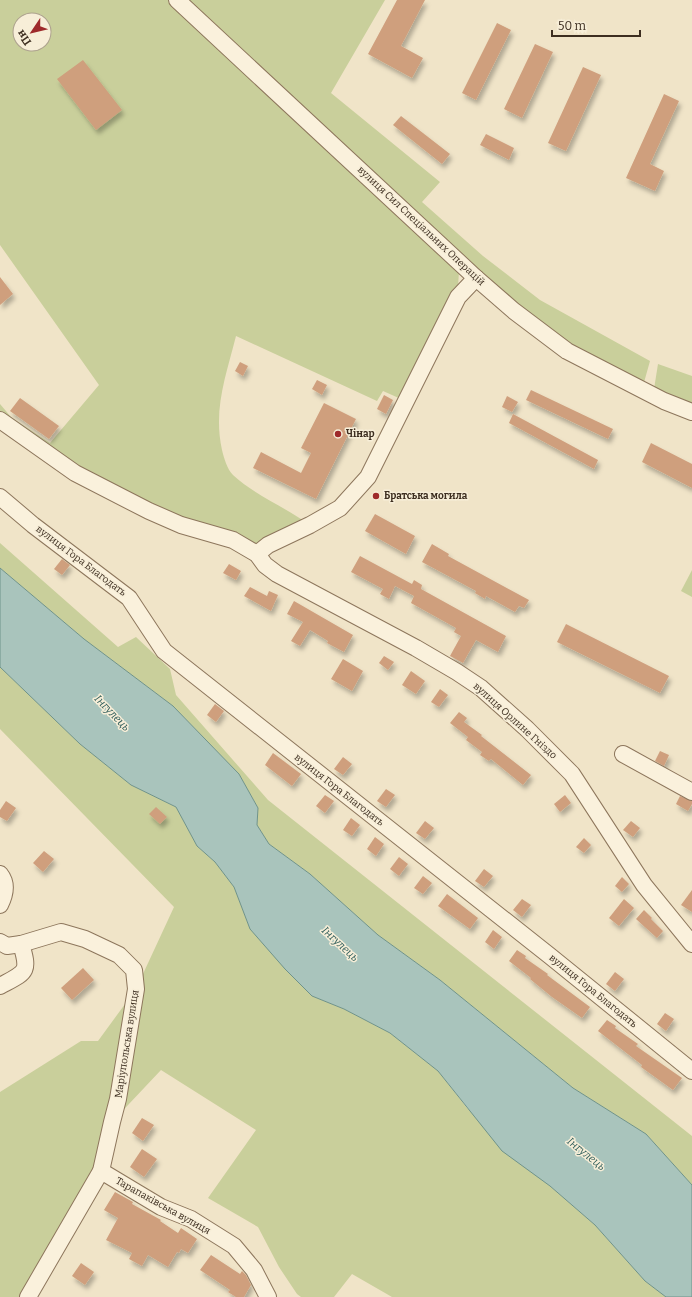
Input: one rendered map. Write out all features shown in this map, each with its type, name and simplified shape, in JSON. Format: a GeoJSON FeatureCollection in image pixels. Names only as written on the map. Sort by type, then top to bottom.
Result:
{"type":"FeatureCollection","features":[{"type":"Feature","properties":{"kind":"street","name":"вулиця Сил Спеціальних Операцій"},"geometry":{"type":"LineString","coordinates":[[177,0],[476,278],[514,311],[567,350],[664,401],[692,412]]}},
{"type":"Feature","properties":{"kind":"street"},"geometry":{"type":"LineString","coordinates":[[257,554],[268,545],[310,525],[340,508],[368,477],[458,297],[476,278]]}},
{"type":"Feature","properties":{"kind":"street","name":"вулиця Орлине Гніздо"},"geometry":{"type":"LineString","coordinates":[[0,420],[75,473],[149,511],[181,525],[233,540],[257,554],[265,565],[277,574],[457,672],[480,688],[521,724],[572,774],[644,885],[692,944]]}},
{"type":"Feature","properties":{"kind":"street","name":"вулиця Гора Благодать"},"geometry":{"type":"LineString","coordinates":[[0,497],[33,525],[129,598],[164,651],[550,956],[692,1071]]}},
{"type":"Feature","properties":{"kind":"street"},"geometry":{"type":"LineString","coordinates":[[623,754],[692,792]]}},
{"type":"Feature","properties":{"kind":"street"},"geometry":{"type":"LineString","coordinates":[[0,874],[3,878],[6,889],[0,905]]}},
{"type":"Feature","properties":{"kind":"street","name":"Маріупольська вулиця"},"geometry":{"type":"LineString","coordinates":[[0,942],[7,946],[21,944],[62,932],[85,939],[119,955],[134,970],[136,989],[118,1099],[101,1171]]}},
{"type":"Feature","properties":{"kind":"street"},"geometry":{"type":"LineString","coordinates":[[0,986],[20,975],[24,970],[26,959],[21,944]]}},
{"type":"Feature","properties":{"kind":"street"},"geometry":{"type":"LineString","coordinates":[[28,1297],[101,1171]]}},
{"type":"Feature","properties":{"kind":"street","name":"Тарапаківська вулиця"},"geometry":{"type":"LineString","coordinates":[[101,1171],[161,1207],[190,1219],[234,1246],[254,1270],[268,1297]]}},
{"type":"Feature","properties":{"kind":"green space"},"geometry":{"type":"Polygon","coordinates":[[[0,0],[171,0],[459,271],[458,287],[401,399],[383,391],[377,401],[236,336],[220,406],[220,435],[226,463],[231,473],[251,489],[310,525],[257,554],[149,511],[0,420],[0,404],[11,417],[50,443],[99,385],[0,245],[0,0]]]}},
{"type":"Feature","properties":{"kind":"green space"},"geometry":{"type":"Polygon","coordinates":[[[177,0],[385,0],[331,93],[440,182],[422,202],[483,256],[540,300],[650,361],[643,386],[570,347],[516,308],[177,0]]]}},
{"type":"Feature","properties":{"kind":"green space"},"geometry":{"type":"Polygon","coordinates":[[[658,364],[692,376],[692,406],[654,389],[658,364]]]}},
{"type":"Feature","properties":{"kind":"green space"},"geometry":{"type":"Polygon","coordinates":[[[0,543],[118,647],[136,637],[170,669],[176,695],[268,800],[692,1136],[692,1185],[646,1134],[573,1088],[440,980],[378,935],[310,874],[269,844],[257,825],[258,808],[239,774],[173,706],[84,639],[0,568],[0,543]]]}},
{"type":"Feature","properties":{"kind":"green space"},"geometry":{"type":"Polygon","coordinates":[[[692,570],[692,597],[681,591],[692,570]]]}},
{"type":"Feature","properties":{"kind":"green space"},"geometry":{"type":"Polygon","coordinates":[[[0,667],[80,744],[131,785],[176,807],[197,846],[215,862],[234,887],[250,929],[312,996],[344,1009],[390,1033],[438,1071],[467,1108],[550,1186],[595,1225],[645,1281],[666,1297],[392,1297],[352,1274],[334,1297],[301,1297],[297,1294],[279,1267],[258,1227],[208,1198],[256,1130],[161,1070],[112,1122],[101,1171],[28,1297],[0,1297],[0,1092],[81,1041],[98,1041],[136,989],[174,907],[0,729],[0,667]]]}},
{"type":"Feature","properties":{"kind":"water","name":"Інгулець"},"geometry":{"type":"Polygon","coordinates":[[[0,568],[84,639],[173,706],[239,774],[258,808],[257,825],[269,844],[310,874],[378,935],[440,980],[573,1088],[646,1134],[692,1185],[692,1297],[666,1297],[645,1281],[595,1225],[550,1186],[502,1151],[438,1071],[390,1033],[344,1009],[312,996],[285,969],[250,929],[234,887],[215,862],[197,846],[176,807],[131,785],[80,744],[0,667],[0,568]]]}},
{"type":"Feature","properties":{"kind":"building"},"geometry":{"type":"Polygon","coordinates":[[[397,0],[425,0],[401,46],[423,58],[412,78],[368,54],[397,0]]]}},
{"type":"Feature","properties":{"kind":"building"},"geometry":{"type":"Polygon","coordinates":[[[497,23],[511,30],[476,100],[462,93],[497,23]]]}},
{"type":"Feature","properties":{"kind":"building"},"geometry":{"type":"Polygon","coordinates":[[[535,44],[553,52],[522,118],[504,109],[535,44]]]}},
{"type":"Feature","properties":{"kind":"building"},"geometry":{"type":"Polygon","coordinates":[[[83,60],[122,110],[96,130],[57,79],[83,60]]]}},
{"type":"Feature","properties":{"kind":"building"},"geometry":{"type":"Polygon","coordinates":[[[583,67],[601,75],[566,151],[548,143],[583,67]]]}},
{"type":"Feature","properties":{"kind":"building"},"geometry":{"type":"Polygon","coordinates":[[[664,94],[679,101],[650,164],[664,171],[655,191],[626,178],[664,94]]]}},
{"type":"Feature","properties":{"kind":"building"},"geometry":{"type":"Polygon","coordinates":[[[401,116],[450,154],[442,164],[393,125],[401,116]]]}},
{"type":"Feature","properties":{"kind":"building"},"geometry":{"type":"Polygon","coordinates":[[[486,134],[514,148],[509,160],[480,145],[486,134]]]}},
{"type":"Feature","properties":{"kind":"building"},"geometry":{"type":"Polygon","coordinates":[[[0,277],[13,294],[0,305],[0,277]]]}},
{"type":"Feature","properties":{"kind":"building"},"geometry":{"type":"Polygon","coordinates":[[[240,362],[248,366],[243,376],[235,371],[240,362]]]}},
{"type":"Feature","properties":{"kind":"building"},"geometry":{"type":"Polygon","coordinates":[[[317,380],[327,385],[322,395],[312,389],[317,380]]]}},
{"type":"Feature","properties":{"kind":"building"},"geometry":{"type":"Polygon","coordinates":[[[531,390],[613,429],[608,439],[526,400],[531,390]]]}},
{"type":"Feature","properties":{"kind":"building"},"geometry":{"type":"Polygon","coordinates":[[[384,395],[393,400],[386,414],[377,409],[384,395]]]}},
{"type":"Feature","properties":{"kind":"building"},"geometry":{"type":"Polygon","coordinates":[[[507,396],[518,402],[512,412],[502,407],[507,396]]]}},
{"type":"Feature","properties":{"kind":"building"},"geometry":{"type":"Polygon","coordinates":[[[20,398],[59,426],[49,439],[10,411],[20,398]]]}},
{"type":"Feature","properties":{"kind":"building"},"geometry":{"type":"Polygon","coordinates":[[[324,403],[356,419],[316,499],[253,468],[261,452],[301,473],[311,453],[301,448],[324,403]]]}},
{"type":"Feature","properties":{"kind":"building"},"geometry":{"type":"Polygon","coordinates":[[[513,414],[598,460],[594,469],[509,423],[513,414]]]}},
{"type":"Feature","properties":{"kind":"building"},"geometry":{"type":"Polygon","coordinates":[[[651,443],[692,464],[692,488],[642,462],[651,443]]]}},
{"type":"Feature","properties":{"kind":"building"},"geometry":{"type":"Polygon","coordinates":[[[375,514],[415,536],[406,554],[365,531],[375,514]]]}},
{"type":"Feature","properties":{"kind":"building"},"geometry":{"type":"Polygon","coordinates":[[[432,544],[449,554],[448,556],[529,600],[524,608],[519,606],[515,612],[486,596],[485,599],[475,593],[476,591],[422,562],[432,544]]]}},
{"type":"Feature","properties":{"kind":"building"},"geometry":{"type":"Polygon","coordinates":[[[360,556],[412,584],[414,580],[422,585],[421,589],[506,636],[498,652],[476,640],[463,663],[450,656],[461,636],[454,632],[456,628],[411,603],[414,596],[395,586],[389,599],[380,594],[383,589],[351,572],[360,556]]]}},
{"type":"Feature","properties":{"kind":"building"},"geometry":{"type":"Polygon","coordinates":[[[62,559],[70,565],[62,575],[54,569],[62,559]]]}},
{"type":"Feature","properties":{"kind":"building"},"geometry":{"type":"Polygon","coordinates":[[[229,564],[241,571],[236,580],[223,573],[229,564]]]}},
{"type":"Feature","properties":{"kind":"building"},"geometry":{"type":"Polygon","coordinates":[[[250,587],[267,596],[269,591],[278,595],[271,611],[244,596],[250,587]]]}},
{"type":"Feature","properties":{"kind":"building"},"geometry":{"type":"Polygon","coordinates":[[[294,601],[353,635],[344,652],[327,643],[328,641],[310,630],[300,646],[291,641],[303,622],[287,614],[294,601]]]}},
{"type":"Feature","properties":{"kind":"building"},"geometry":{"type":"Polygon","coordinates":[[[566,624],[669,676],[660,693],[557,642],[566,624]]]}},
{"type":"Feature","properties":{"kind":"building"},"geometry":{"type":"Polygon","coordinates":[[[384,656],[394,662],[388,670],[379,663],[384,656]]]}},
{"type":"Feature","properties":{"kind":"building"},"geometry":{"type":"Polygon","coordinates":[[[343,659],[363,671],[352,691],[331,679],[343,659]]]}},
{"type":"Feature","properties":{"kind":"building"},"geometry":{"type":"Polygon","coordinates":[[[411,671],[425,681],[416,694],[402,685],[411,671]]]}},
{"type":"Feature","properties":{"kind":"building"},"geometry":{"type":"Polygon","coordinates":[[[440,689],[448,695],[439,707],[431,702],[440,689]]]}},
{"type":"Feature","properties":{"kind":"building"},"geometry":{"type":"Polygon","coordinates":[[[215,704],[224,711],[216,722],[207,715],[215,704]]]}},
{"type":"Feature","properties":{"kind":"building"},"geometry":{"type":"Polygon","coordinates":[[[459,712],[467,718],[464,722],[531,775],[523,785],[491,759],[489,761],[480,755],[482,752],[466,740],[468,737],[450,723],[459,712]]]}},
{"type":"Feature","properties":{"kind":"building"},"geometry":{"type":"Polygon","coordinates":[[[660,751],[669,755],[664,766],[655,761],[660,751]]]}},
{"type":"Feature","properties":{"kind":"building"},"geometry":{"type":"Polygon","coordinates":[[[273,753],[301,774],[292,786],[265,765],[273,753]]]}},
{"type":"Feature","properties":{"kind":"building"},"geometry":{"type":"Polygon","coordinates":[[[343,757],[352,764],[343,775],[334,769],[343,757]]]}},
{"type":"Feature","properties":{"kind":"building"},"geometry":{"type":"Polygon","coordinates":[[[386,789],[395,795],[386,807],[377,801],[386,789]]]}},
{"type":"Feature","properties":{"kind":"building"},"geometry":{"type":"Polygon","coordinates":[[[325,795],[334,801],[325,813],[316,806],[325,795]]]}},
{"type":"Feature","properties":{"kind":"building"},"geometry":{"type":"Polygon","coordinates":[[[565,795],[571,803],[560,812],[554,804],[565,795]]]}},
{"type":"Feature","properties":{"kind":"building"},"geometry":{"type":"Polygon","coordinates":[[[680,796],[692,801],[688,811],[676,804],[680,796]]]}},
{"type":"Feature","properties":{"kind":"building"},"geometry":{"type":"Polygon","coordinates":[[[6,801],[16,808],[7,821],[0,817],[0,810],[6,801]]]}},
{"type":"Feature","properties":{"kind":"building"},"geometry":{"type":"Polygon","coordinates":[[[156,807],[167,817],[160,824],[149,814],[156,807]]]}},
{"type":"Feature","properties":{"kind":"building"},"geometry":{"type":"Polygon","coordinates":[[[351,818],[360,825],[352,836],[343,830],[351,818]]]}},
{"type":"Feature","properties":{"kind":"building"},"geometry":{"type":"Polygon","coordinates":[[[425,821],[434,828],[425,839],[416,833],[425,821]]]}},
{"type":"Feature","properties":{"kind":"building"},"geometry":{"type":"Polygon","coordinates":[[[631,821],[640,828],[633,837],[623,830],[631,821]]]}},
{"type":"Feature","properties":{"kind":"building"},"geometry":{"type":"Polygon","coordinates":[[[375,837],[384,844],[376,856],[367,849],[375,837]]]}},
{"type":"Feature","properties":{"kind":"building"},"geometry":{"type":"Polygon","coordinates":[[[584,838],[591,845],[584,853],[576,847],[584,838]]]}},
{"type":"Feature","properties":{"kind":"building"},"geometry":{"type":"Polygon","coordinates":[[[44,851],[54,859],[43,872],[33,863],[44,851]]]}},
{"type":"Feature","properties":{"kind":"building"},"geometry":{"type":"Polygon","coordinates":[[[399,857],[408,864],[399,876],[390,869],[399,857]]]}},
{"type":"Feature","properties":{"kind":"building"},"geometry":{"type":"Polygon","coordinates":[[[484,869],[493,876],[484,887],[475,881],[484,869]]]}},
{"type":"Feature","properties":{"kind":"building"},"geometry":{"type":"Polygon","coordinates":[[[423,876],[432,883],[423,894],[414,888],[423,876]]]}},
{"type":"Feature","properties":{"kind":"building"},"geometry":{"type":"Polygon","coordinates":[[[622,877],[629,884],[622,892],[615,886],[622,877]]]}},
{"type":"Feature","properties":{"kind":"building"},"geometry":{"type":"Polygon","coordinates":[[[692,890],[692,912],[681,905],[692,890]]]}},
{"type":"Feature","properties":{"kind":"building"},"geometry":{"type":"Polygon","coordinates":[[[447,894],[478,918],[470,929],[438,906],[447,894]]]}},
{"type":"Feature","properties":{"kind":"building"},"geometry":{"type":"Polygon","coordinates":[[[522,899],[531,905],[522,917],[513,910],[522,899]]]}},
{"type":"Feature","properties":{"kind":"building"},"geometry":{"type":"Polygon","coordinates":[[[624,899],[634,908],[619,926],[609,918],[624,899]]]}},
{"type":"Feature","properties":{"kind":"building"},"geometry":{"type":"Polygon","coordinates":[[[644,910],[663,931],[657,938],[636,919],[644,910]]]}},
{"type":"Feature","properties":{"kind":"building"},"geometry":{"type":"Polygon","coordinates":[[[493,930],[502,937],[494,949],[485,942],[493,930]]]}},
{"type":"Feature","properties":{"kind":"building"},"geometry":{"type":"Polygon","coordinates":[[[517,950],[526,956],[525,958],[590,1007],[582,1018],[552,997],[509,961],[517,950]]]}},
{"type":"Feature","properties":{"kind":"building"},"geometry":{"type":"Polygon","coordinates":[[[83,968],[94,980],[72,1000],[61,988],[83,968]]]}},
{"type":"Feature","properties":{"kind":"building"},"geometry":{"type":"Polygon","coordinates":[[[615,972],[624,979],[615,991],[606,984],[615,972]]]}},
{"type":"Feature","properties":{"kind":"building"},"geometry":{"type":"Polygon","coordinates":[[[665,1013],[674,1019],[666,1031],[657,1024],[665,1013]]]}},
{"type":"Feature","properties":{"kind":"building"},"geometry":{"type":"Polygon","coordinates":[[[607,1020],[616,1026],[615,1028],[638,1044],[636,1046],[682,1078],[673,1090],[641,1067],[642,1065],[598,1031],[607,1020]]]}},
{"type":"Feature","properties":{"kind":"building"},"geometry":{"type":"Polygon","coordinates":[[[142,1118],[154,1125],[143,1141],[132,1133],[142,1118]]]}},
{"type":"Feature","properties":{"kind":"building"},"geometry":{"type":"Polygon","coordinates":[[[142,1149],[157,1159],[144,1177],[130,1167],[142,1149]]]}},
{"type":"Feature","properties":{"kind":"building"},"geometry":{"type":"Polygon","coordinates":[[[115,1192],[133,1202],[132,1204],[161,1220],[160,1221],[178,1233],[181,1228],[197,1239],[188,1253],[181,1249],[179,1253],[177,1252],[168,1267],[148,1255],[142,1266],[129,1259],[132,1253],[106,1240],[118,1218],[104,1210],[115,1192]]]}},
{"type":"Feature","properties":{"kind":"building"},"geometry":{"type":"Polygon","coordinates":[[[211,1255],[240,1274],[242,1271],[246,1275],[251,1285],[244,1297],[236,1297],[228,1292],[230,1290],[200,1270],[211,1255]]]}},
{"type":"Feature","properties":{"kind":"building"},"geometry":{"type":"Polygon","coordinates":[[[81,1263],[94,1272],[85,1285],[72,1276],[81,1263]]]}},
{"type":"Feature","properties":{"kind":"place","name":"Чінар"},"geometry":{"type":"Point","coordinates":[338,434]}},
{"type":"Feature","properties":{"kind":"place","name":"Братська могила"},"geometry":{"type":"Point","coordinates":[376,496]}}]}
